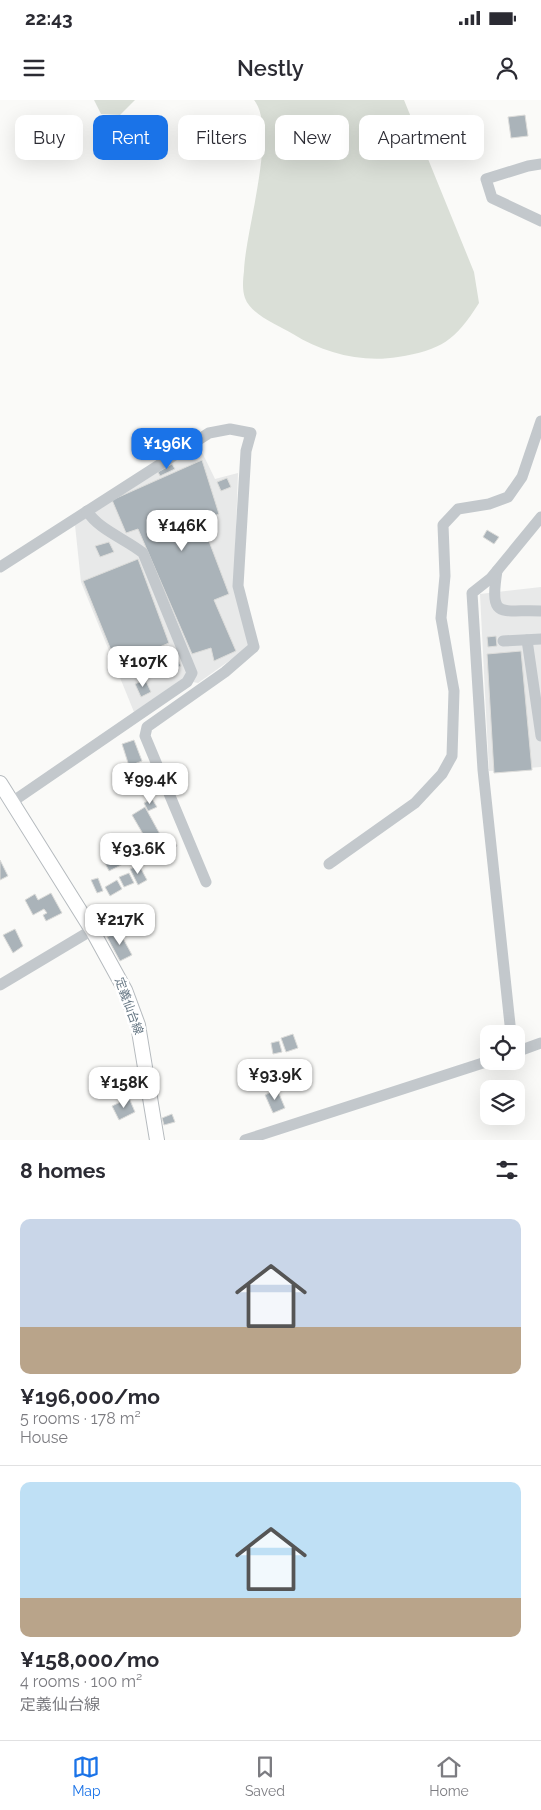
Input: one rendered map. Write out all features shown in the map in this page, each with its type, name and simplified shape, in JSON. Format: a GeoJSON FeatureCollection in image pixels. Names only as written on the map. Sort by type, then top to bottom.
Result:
{"type":"FeatureCollection","features":[{"type":"Feature","properties":{"kind":"main road","name":"定義仙台線"},"geometry":{"type":"LineString","coordinates":[[0,783],[92,930],[125,990],[138,1025],[157,1140]]}},
{"type":"Feature","properties":{"kind":"street"},"geometry":{"type":"LineString","coordinates":[[541,164],[486,179],[492,198],[541,221]]}},
{"type":"Feature","properties":{"kind":"street"},"geometry":{"type":"LineString","coordinates":[[329,864],[415,802],[442,774],[452,756],[454,691],[441,618],[445,576],[442,525],[458,509],[489,504],[508,497],[522,477],[541,421]]}},
{"type":"Feature","properties":{"kind":"street"},"geometry":{"type":"LineString","coordinates":[[0,566],[209,433],[230,429],[251,433],[246,451],[238,586],[254,647],[225,672],[147,727],[145,736],[206,882]]}},
{"type":"Feature","properties":{"kind":"street"},"geometry":{"type":"LineString","coordinates":[[12,802],[187,682],[192,672],[143,554],[130,542],[93,521],[87,511]]}},
{"type":"Feature","properties":{"kind":"street"},"geometry":{"type":"LineString","coordinates":[[510,1025],[483,770],[472,593],[497,571],[541,517]]}},
{"type":"Feature","properties":{"kind":"street"},"geometry":{"type":"LineString","coordinates":[[497,571],[494,602],[498,608],[506,612],[541,611]]}},
{"type":"Feature","properties":{"kind":"street"},"geometry":{"type":"LineString","coordinates":[[503,641],[541,639]]}},
{"type":"Feature","properties":{"kind":"street"},"geometry":{"type":"LineString","coordinates":[[527,640],[541,736]]}},
{"type":"Feature","properties":{"kind":"street"},"geometry":{"type":"LineString","coordinates":[[0,985],[92,930]]}},
{"type":"Feature","properties":{"kind":"street"},"geometry":{"type":"LineString","coordinates":[[525,1049],[541,1043]]}},
{"type":"Feature","properties":{"kind":"street"},"geometry":{"type":"LineString","coordinates":[[245,1140],[480,1064]]}},
{"type":"Feature","properties":{"kind":"shaded area"},"geometry":{"type":"Polygon","coordinates":[[[94,100],[135,100],[120,115],[101,114],[94,100]]]}},
{"type":"Feature","properties":{"kind":"shaded area"},"geometry":{"type":"Polygon","coordinates":[[[254,100],[404,100],[410,115],[359,115],[359,160],[428,160],[474,272],[479,303],[462,326],[446,342],[425,351],[384,359],[343,355],[305,341],[266,319],[248,304],[243,292],[243,277],[262,160],[265,160],[265,115],[261,114],[254,100]]]}},
{"type":"Feature","properties":{"kind":"shaded area"},"geometry":{"type":"Polygon","coordinates":[[[199,446],[215,479],[238,473],[234,585],[250,646],[198,683],[181,680],[134,712],[81,582],[75,525],[199,446]]]}},
{"type":"Feature","properties":{"kind":"shaded area"},"geometry":{"type":"Polygon","coordinates":[[[541,587],[541,767],[489,771],[480,594],[541,587]]]}},
{"type":"Feature","properties":{"kind":"building"},"geometry":{"type":"Polygon","coordinates":[[[525,115],[528,136],[511,138],[508,117],[525,115]]]}},
{"type":"Feature","properties":{"kind":"building"},"geometry":{"type":"Polygon","coordinates":[[[202,460],[219,514],[201,520],[229,594],[214,600],[236,651],[214,661],[211,648],[192,654],[138,529],[126,533],[112,500],[202,460]]]}},
{"type":"Feature","properties":{"kind":"building"},"geometry":{"type":"Polygon","coordinates":[[[172,464],[175,469],[160,476],[158,472],[172,464]]]}},
{"type":"Feature","properties":{"kind":"building"},"geometry":{"type":"Polygon","coordinates":[[[227,478],[231,487],[221,491],[217,482],[227,478]]]}},
{"type":"Feature","properties":{"kind":"building"},"geometry":{"type":"Polygon","coordinates":[[[487,530],[499,537],[494,544],[483,537],[487,530]]]}},
{"type":"Feature","properties":{"kind":"building"},"geometry":{"type":"Polygon","coordinates":[[[109,542],[114,552],[100,557],[95,546],[109,542]]]}},
{"type":"Feature","properties":{"kind":"building"},"geometry":{"type":"Polygon","coordinates":[[[138,559],[169,643],[117,665],[83,581],[138,559]]]}},
{"type":"Feature","properties":{"kind":"building"},"geometry":{"type":"Polygon","coordinates":[[[496,636],[497,646],[488,647],[487,637],[496,636]]]}},
{"type":"Feature","properties":{"kind":"building"},"geometry":{"type":"Polygon","coordinates":[[[521,651],[532,770],[494,773],[487,654],[521,651]]]}},
{"type":"Feature","properties":{"kind":"building"},"geometry":{"type":"Polygon","coordinates":[[[178,660],[181,666],[170,671],[167,664],[178,660]]]}},
{"type":"Feature","properties":{"kind":"building"},"geometry":{"type":"Polygon","coordinates":[[[145,679],[151,692],[141,697],[135,684],[145,679]]]}},
{"type":"Feature","properties":{"kind":"building"},"geometry":{"type":"Polygon","coordinates":[[[134,740],[142,761],[129,766],[122,744],[134,740]]]}},
{"type":"Feature","properties":{"kind":"building"},"geometry":{"type":"Polygon","coordinates":[[[152,799],[157,807],[148,811],[144,803],[152,799]]]}},
{"type":"Feature","properties":{"kind":"building"},"geometry":{"type":"Polygon","coordinates":[[[145,807],[162,838],[150,846],[132,815],[145,807]]]}},
{"type":"Feature","properties":{"kind":"building"},"geometry":{"type":"Polygon","coordinates":[[[172,837],[177,846],[144,865],[139,856],[172,837]]]}},
{"type":"Feature","properties":{"kind":"building"},"geometry":{"type":"Polygon","coordinates":[[[126,850],[131,860],[109,871],[104,861],[126,850]]]}},
{"type":"Feature","properties":{"kind":"building"},"geometry":{"type":"Polygon","coordinates":[[[0,860],[8,876],[0,880],[0,860]]]}},
{"type":"Feature","properties":{"kind":"building"},"geometry":{"type":"Polygon","coordinates":[[[139,865],[147,880],[138,885],[130,869],[139,865]]]}},
{"type":"Feature","properties":{"kind":"building"},"geometry":{"type":"Polygon","coordinates":[[[129,873],[134,883],[124,887],[119,877],[129,873]]]}},
{"type":"Feature","properties":{"kind":"building"},"geometry":{"type":"Polygon","coordinates":[[[98,878],[103,891],[97,893],[91,880],[98,878]]]}},
{"type":"Feature","properties":{"kind":"building"},"geometry":{"type":"Polygon","coordinates":[[[117,880],[122,889],[110,896],[105,887],[117,880]]]}},
{"type":"Feature","properties":{"kind":"building"},"geometry":{"type":"Polygon","coordinates":[[[51,893],[62,913],[46,921],[43,915],[47,913],[44,909],[33,915],[25,900],[35,894],[38,900],[51,893]]]}},
{"type":"Feature","properties":{"kind":"building"},"geometry":{"type":"Polygon","coordinates":[[[15,929],[23,946],[13,953],[3,935],[15,929]]]}},
{"type":"Feature","properties":{"kind":"building"},"geometry":{"type":"Polygon","coordinates":[[[119,931],[132,955],[120,961],[107,937],[119,931]]]}},
{"type":"Feature","properties":{"kind":"building"},"geometry":{"type":"Polygon","coordinates":[[[293,1034],[298,1048],[286,1052],[281,1038],[293,1034]]]}},
{"type":"Feature","properties":{"kind":"building"},"geometry":{"type":"Polygon","coordinates":[[[279,1041],[282,1052],[273,1054],[271,1043],[279,1041]]]}},
{"type":"Feature","properties":{"kind":"building"},"geometry":{"type":"Polygon","coordinates":[[[277,1089],[285,1108],[273,1113],[265,1095],[277,1089]]]}},
{"type":"Feature","properties":{"kind":"building"},"geometry":{"type":"Polygon","coordinates":[[[129,1098],[135,1112],[119,1120],[112,1106],[129,1098]]]}},
{"type":"Feature","properties":{"kind":"building"},"geometry":{"type":"Polygon","coordinates":[[[172,1114],[175,1122],[164,1125],[162,1118],[172,1114]]]}}]}
